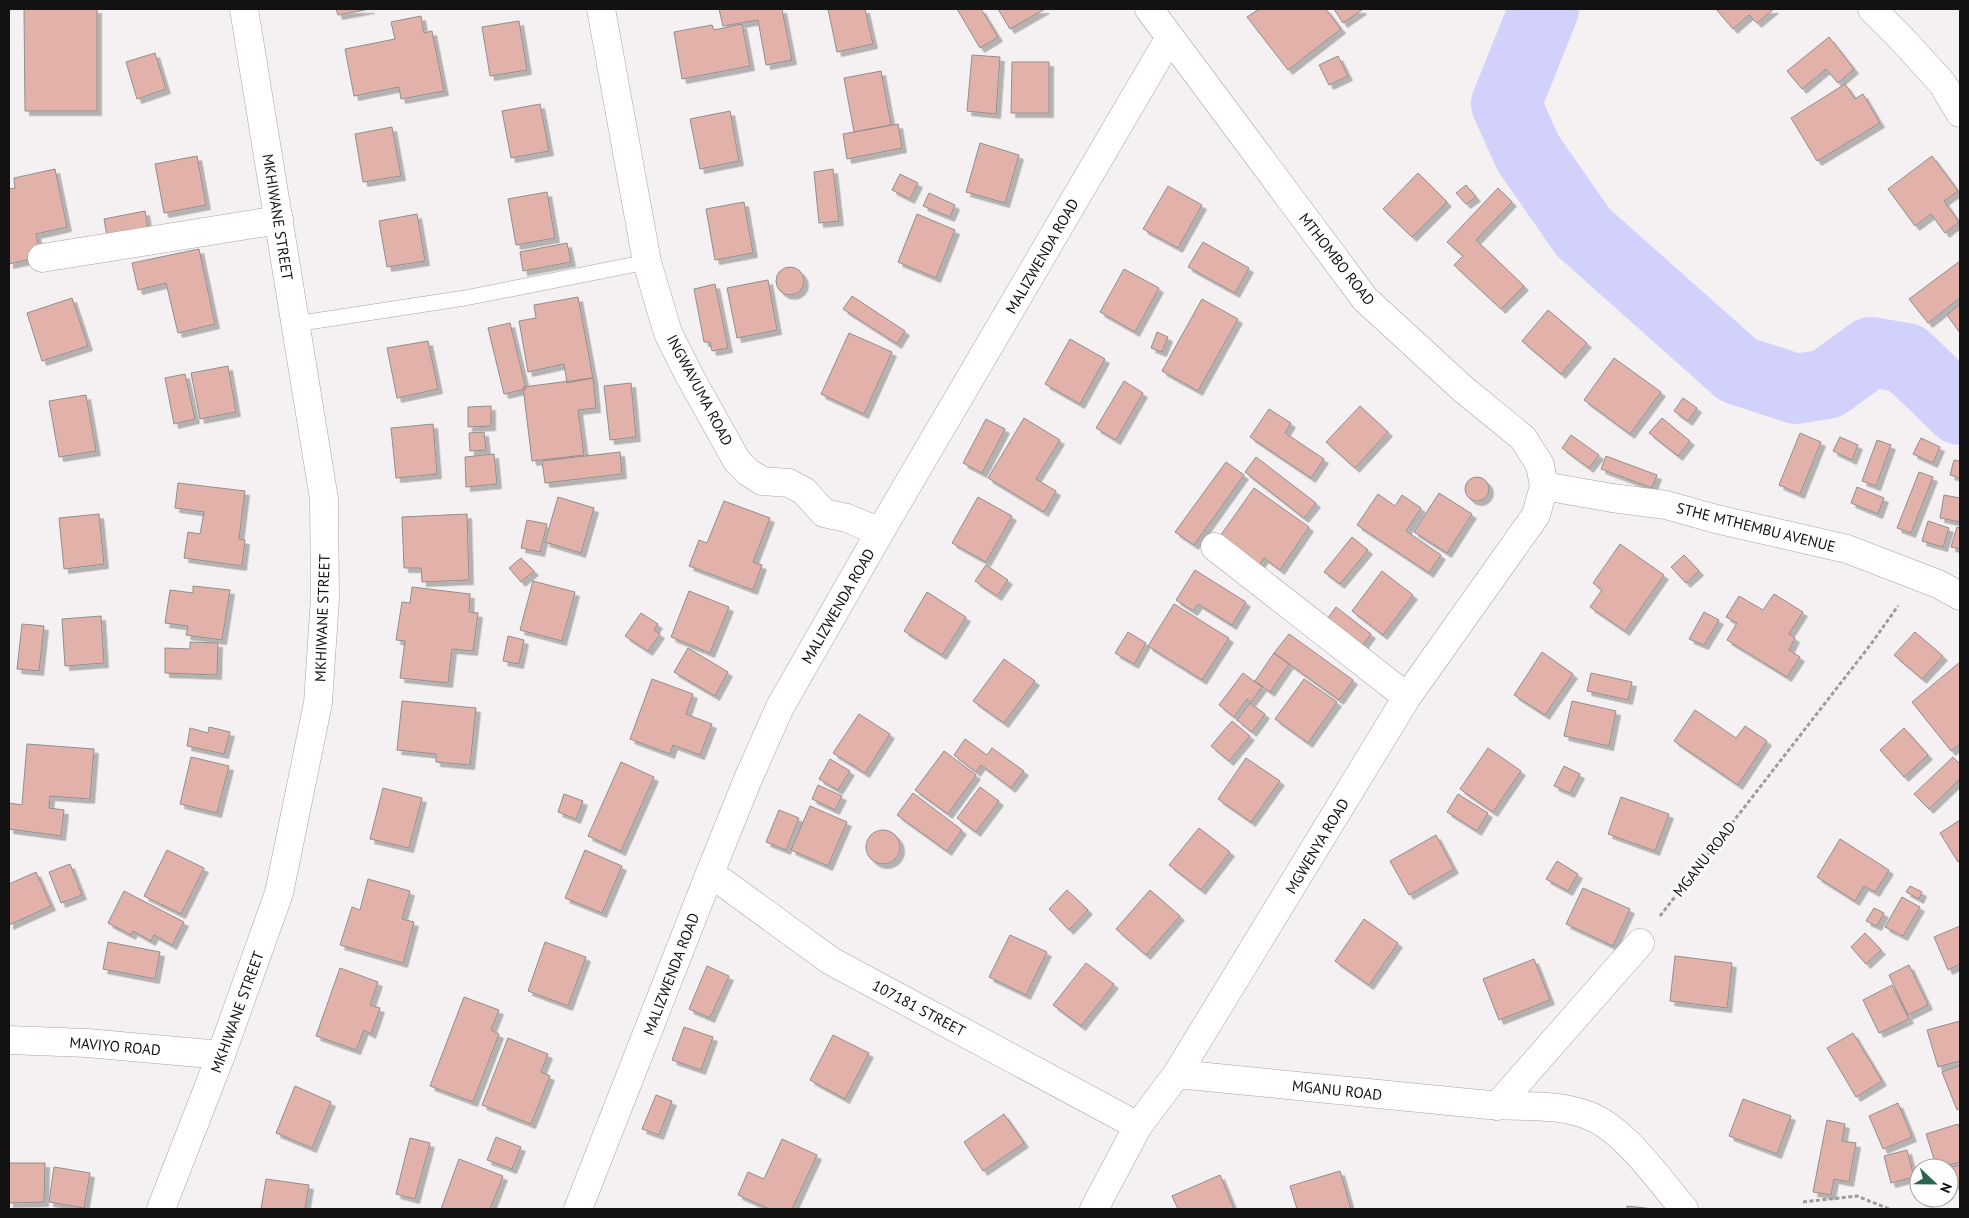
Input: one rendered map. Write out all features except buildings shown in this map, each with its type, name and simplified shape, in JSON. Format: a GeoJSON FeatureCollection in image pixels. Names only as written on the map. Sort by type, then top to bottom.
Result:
{"type":"FeatureCollection","features":[{"type":"Feature","properties":{"kind":"street","name":"MKHIWANE STREET"},"geometry":{"type":"LineString","coordinates":[[161,1209],[221,1055],[280,893],[318,703],[325,598],[324,499],[244,9]]}},
{"type":"Feature","properties":{"kind":"street","name":"INGWAVUMA ROAD"},"geometry":{"type":"LineString","coordinates":[[601,9],[646,262],[668,333],[689,375],[737,461],[748,472],[762,481],[789,483],[804,491],[824,513],[847,518],[880,532]]}},
{"type":"Feature","properties":{"kind":"street","name":"MTHOMBO ROAD"},"geometry":{"type":"LineString","coordinates":[[1149,9],[1365,299],[1463,389],[1523,438],[1540,465],[1544,486]]}},
{"type":"Feature","properties":{"kind":"street"},"geometry":{"type":"LineString","coordinates":[[1872,9],[1902,38],[1942,83],[1960,113]]}},
{"type":"Feature","properties":{"kind":"street","name":"MALIZWENDA ROAD"},"geometry":{"type":"LineString","coordinates":[[578,1209],[710,873],[748,779],[780,708],[880,532],[1170,38]]}},
{"type":"Feature","properties":{"kind":"street"},"geometry":{"type":"LineString","coordinates":[[42,258],[278,220]]}},
{"type":"Feature","properties":{"kind":"street","name":"STHE MTHEMBU AVENUE"},"geometry":{"type":"LineString","coordinates":[[1544,486],[1666,505],[1847,549],[1931,581],[1960,596]]}},
{"type":"Feature","properties":{"kind":"street","name":"MGWENYA ROAD"},"geometry":{"type":"LineString","coordinates":[[1094,1209],[1138,1126],[1177,1074],[1407,697],[1536,515],[1544,486]]}},
{"type":"Feature","properties":{"kind":"street"},"geometry":{"type":"LineString","coordinates":[[1215,547],[1407,697]]}},
{"type":"Feature","properties":{"kind":"street","name":"107181 STREET"},"geometry":{"type":"LineString","coordinates":[[710,873],[831,961],[1138,1126]]}},
{"type":"Feature","properties":{"kind":"street"},"geometry":{"type":"LineString","coordinates":[[1497,1106],[1640,943]]}},
{"type":"Feature","properties":{"kind":"street","name":"MAVIYO ROAD"},"geometry":{"type":"LineString","coordinates":[[9,1040],[87,1043],[221,1055]]}},
{"type":"Feature","properties":{"kind":"street","name":"MGANU ROAD"},"geometry":{"type":"LineString","coordinates":[[1177,1074],[1497,1106],[1556,1107],[1588,1115],[1610,1127],[1633,1150],[1684,1209]]}},
{"type":"Feature","properties":{"kind":"lane"},"geometry":{"type":"LineString","coordinates":[[296,324],[465,298],[646,262]]}},
{"type":"Feature","properties":{"kind":"path","name":"MGANU ROAD"},"geometry":{"type":"LineString","coordinates":[[1640,943],[1872,644],[1900,603]]}},
{"type":"Feature","properties":{"kind":"path"},"geometry":{"type":"LineString","coordinates":[[1803,1202],[1857,1196],[1889,1209]]}},
{"type":"Feature","properties":{"kind":"waterway"},"geometry":{"type":"LineString","coordinates":[[1544,9],[1506,104],[1528,153],[1583,232],[1738,370],[1796,389],[1827,384],[1871,352],[1906,358],[1960,410]]}}]}
